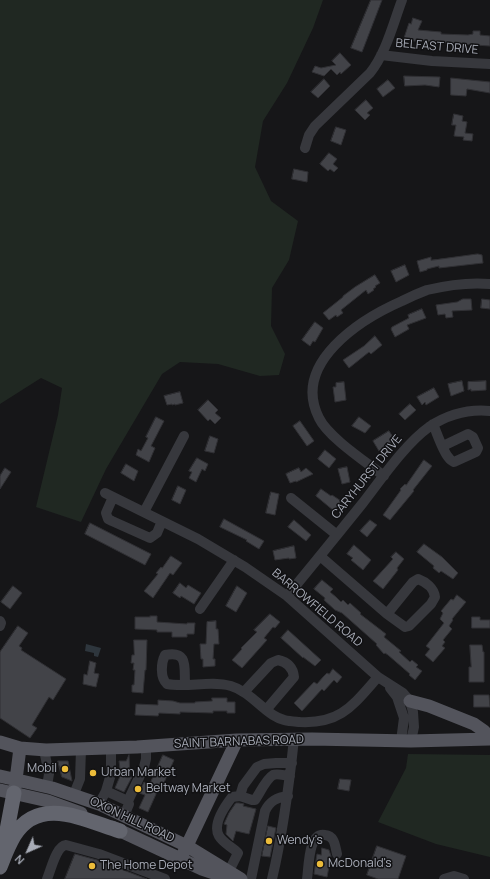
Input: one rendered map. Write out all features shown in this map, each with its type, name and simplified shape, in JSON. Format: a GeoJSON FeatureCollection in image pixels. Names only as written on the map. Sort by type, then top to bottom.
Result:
{"type":"FeatureCollection","features":[{"type":"Feature","properties":{"kind":"highway"},"geometry":{"type":"LineString","coordinates":[[0,866],[10,787]]}},
{"type":"Feature","properties":{"kind":"highway"},"geometry":{"type":"LineString","coordinates":[[0,866],[14,836],[32,819],[43,814],[54,812],[66,814],[120,831]]}},
{"type":"Feature","properties":{"kind":"main road"},"geometry":{"type":"LineString","coordinates":[[410,701],[429,706],[474,724],[484,731],[490,739]]}},
{"type":"Feature","properties":{"kind":"main road","name":"SAINT BARNABAS ROAD"},"geometry":{"type":"LineString","coordinates":[[0,742],[20,748],[44,750],[111,748],[237,740],[294,739],[406,741],[490,739]]}},
{"type":"Feature","properties":{"kind":"main road"},"geometry":{"type":"LineString","coordinates":[[180,859],[237,740]]}},
{"type":"Feature","properties":{"kind":"main road"},"geometry":{"type":"LineString","coordinates":[[10,787],[20,748]]}},
{"type":"Feature","properties":{"kind":"main road"},"geometry":{"type":"LineString","coordinates":[[0,776],[10,787]]}},
{"type":"Feature","properties":{"kind":"main road","name":"OXON HILL ROAD"},"geometry":{"type":"LineString","coordinates":[[10,787],[47,786],[74,794],[99,804],[187,846],[230,875]]}},
{"type":"Feature","properties":{"kind":"main road","name":"OXON HILL ROAD"},"geometry":{"type":"LineString","coordinates":[[10,787],[68,808],[202,869],[230,875],[240,879]]}},
{"type":"Feature","properties":{"kind":"street"},"geometry":{"type":"LineString","coordinates":[[304,148],[308,135],[315,126],[370,73],[381,55],[402,0]]}},
{"type":"Feature","properties":{"kind":"street","name":"BELFAST DRIVE"},"geometry":{"type":"LineString","coordinates":[[381,55],[432,61],[490,64]]}},
{"type":"Feature","properties":{"kind":"street"},"geometry":{"type":"LineString","coordinates":[[384,476],[334,436],[319,418],[314,404],[313,389],[316,373],[332,348],[350,331],[369,317],[426,291],[467,283],[490,284]]}},
{"type":"Feature","properties":{"kind":"street","name":"CARYHURST DRIVE"},"geometry":{"type":"LineString","coordinates":[[287,596],[415,439],[434,424],[458,414],[474,411],[490,411]]}},
{"type":"Feature","properties":{"kind":"street"},"geometry":{"type":"LineString","coordinates":[[434,424],[443,446]]}},
{"type":"Feature","properties":{"kind":"street"},"geometry":{"type":"LineString","coordinates":[[144,512],[184,436]]}},
{"type":"Feature","properties":{"kind":"street","name":"BARROWFIELD ROAD"},"geometry":{"type":"LineString","coordinates":[[162,521],[157,533],[150,538],[112,521],[108,519],[106,513],[109,495],[162,521],[234,560],[287,596],[382,680],[397,697],[404,718],[406,741]]}},
{"type":"Feature","properties":{"kind":"street"},"geometry":{"type":"LineString","coordinates":[[291,498],[337,535]]}},
{"type":"Feature","properties":{"kind":"street"},"geometry":{"type":"LineString","coordinates":[[320,556],[387,614],[405,627],[409,626],[434,600],[435,593],[433,589],[423,580],[418,579],[413,582],[387,614]]}},
{"type":"Feature","properties":{"kind":"street"},"geometry":{"type":"LineString","coordinates":[[200,609],[234,560]]}},
{"type":"Feature","properties":{"kind":"street"},"geometry":{"type":"LineString","coordinates":[[0,621],[0,626]]}},
{"type":"Feature","properties":{"kind":"street"},"geometry":{"type":"LineString","coordinates":[[185,684],[184,661],[182,657],[178,655],[165,655],[162,660],[164,680],[167,684],[185,684],[218,684],[232,686],[244,692],[279,719],[308,722],[334,718],[382,680]]}},
{"type":"Feature","properties":{"kind":"street"},"geometry":{"type":"LineString","coordinates":[[244,692],[272,664],[278,660],[286,663],[294,671],[294,676],[266,710]]}},
{"type":"Feature","properties":{"kind":"street","name":"BARROWFIELD ROAD"},"geometry":{"type":"LineString","coordinates":[[382,680],[398,689],[410,701]]}},
{"type":"Feature","properties":{"kind":"street"},"geometry":{"type":"LineString","coordinates":[[406,741],[413,720],[410,701]]}},
{"type":"Feature","properties":{"kind":"street"},"geometry":{"type":"LineString","coordinates":[[272,879],[288,796],[294,739]]}},
{"type":"Feature","properties":{"kind":"street"},"geometry":{"type":"LineString","coordinates":[[124,816],[129,804],[128,801],[144,767],[146,746]]}},
{"type":"Feature","properties":{"kind":"street"},"geometry":{"type":"LineString","coordinates":[[99,804],[106,791],[111,774],[111,748]]}},
{"type":"Feature","properties":{"kind":"street"},"geometry":{"type":"LineString","coordinates":[[74,794],[80,779],[81,749]]}},
{"type":"Feature","properties":{"kind":"street"},"geometry":{"type":"LineString","coordinates":[[44,750],[49,774],[47,786]]}},
{"type":"Feature","properties":{"kind":"street"},"geometry":{"type":"LineString","coordinates":[[240,796],[243,786],[257,767],[264,764],[292,763]]}},
{"type":"Feature","properties":{"kind":"street"},"geometry":{"type":"LineString","coordinates":[[230,875],[238,853],[226,844],[219,836],[217,829],[218,821],[225,806],[232,797],[240,796],[255,800],[273,775],[277,774],[290,776]]}},
{"type":"Feature","properties":{"kind":"street"},"geometry":{"type":"LineString","coordinates":[[106,791],[128,801]]}},
{"type":"Feature","properties":{"kind":"street"},"geometry":{"type":"LineString","coordinates":[[251,879],[265,811],[275,799],[288,796]]}},
{"type":"Feature","properties":{"kind":"street"},"geometry":{"type":"LineString","coordinates":[[307,879],[312,844],[321,834],[329,836],[333,839],[337,854]]}},
{"type":"Feature","properties":{"kind":"street"},"geometry":{"type":"LineString","coordinates":[[47,879],[58,850],[62,845],[66,845],[98,854],[165,879]]}},
{"type":"Feature","properties":{"kind":"street"},"geometry":{"type":"LineString","coordinates":[[444,879],[454,876],[464,879]]}},
{"type":"Feature","properties":{"kind":"shaded area"},"geometry":{"type":"Polygon","coordinates":[[[0,0],[323,0],[313,28],[287,83],[263,121],[255,167],[271,201],[298,221],[289,260],[272,288],[271,326],[285,354],[279,375],[260,376],[218,364],[180,362],[162,374],[106,469],[81,522],[36,507],[58,415],[62,388],[41,378],[0,404],[0,0]]]}},
{"type":"Feature","properties":{"kind":"shaded area"},"geometry":{"type":"Polygon","coordinates":[[[86,644],[101,648],[98,657],[94,656],[94,653],[85,651],[86,644]]]}},
{"type":"Feature","properties":{"kind":"shaded area"},"geometry":{"type":"Polygon","coordinates":[[[408,754],[490,755],[490,857],[436,844],[378,822],[406,768],[408,754]]]}},
{"type":"Feature","properties":{"kind":"building"},"geometry":{"type":"Polygon","coordinates":[[[371,0],[382,0],[362,52],[351,48],[371,0]]]}},
{"type":"Feature","properties":{"kind":"building"},"geometry":{"type":"Polygon","coordinates":[[[413,18],[422,21],[418,30],[441,32],[441,34],[468,35],[473,34],[473,31],[480,31],[480,35],[490,36],[490,46],[414,41],[404,38],[409,23],[411,24],[413,18]]]}},
{"type":"Feature","properties":{"kind":"building"},"geometry":{"type":"Polygon","coordinates":[[[340,53],[351,65],[341,74],[340,72],[337,75],[331,69],[324,76],[312,72],[315,66],[321,68],[336,65],[332,61],[340,53]]]}},
{"type":"Feature","properties":{"kind":"building"},"geometry":{"type":"Polygon","coordinates":[[[404,76],[440,77],[439,87],[425,85],[405,86],[404,76]]]}},
{"type":"Feature","properties":{"kind":"building"},"geometry":{"type":"Polygon","coordinates":[[[451,78],[490,82],[490,93],[467,89],[466,96],[451,95],[451,78]]]}},
{"type":"Feature","properties":{"kind":"building"},"geometry":{"type":"Polygon","coordinates":[[[324,79],[330,86],[318,98],[311,92],[324,79]]]}},
{"type":"Feature","properties":{"kind":"building"},"geometry":{"type":"Polygon","coordinates":[[[388,80],[395,88],[383,97],[377,89],[388,80]]]}},
{"type":"Feature","properties":{"kind":"building"},"geometry":{"type":"Polygon","coordinates":[[[366,100],[373,108],[367,113],[370,115],[365,120],[355,110],[366,100]]]}},
{"type":"Feature","properties":{"kind":"building"},"geometry":{"type":"Polygon","coordinates":[[[454,114],[463,116],[462,121],[467,122],[465,133],[473,134],[472,141],[463,140],[464,137],[454,136],[456,125],[452,125],[454,114]]]}},
{"type":"Feature","properties":{"kind":"building"},"geometry":{"type":"Polygon","coordinates":[[[336,127],[346,130],[341,145],[331,141],[336,127]]]}},
{"type":"Feature","properties":{"kind":"building"},"geometry":{"type":"Polygon","coordinates":[[[329,153],[337,159],[333,164],[338,168],[334,172],[330,169],[328,171],[320,164],[329,153]]]}},
{"type":"Feature","properties":{"kind":"building"},"geometry":{"type":"Polygon","coordinates":[[[294,169],[308,172],[307,182],[292,179],[294,169]]]}},
{"type":"Feature","properties":{"kind":"building"},"geometry":{"type":"Polygon","coordinates":[[[478,254],[482,255],[483,263],[439,268],[439,266],[420,272],[417,261],[431,257],[431,260],[478,254]]]}},
{"type":"Feature","properties":{"kind":"building"},"geometry":{"type":"Polygon","coordinates":[[[405,265],[409,275],[396,282],[391,271],[405,265]]]}},
{"type":"Feature","properties":{"kind":"building"},"geometry":{"type":"Polygon","coordinates":[[[375,275],[380,283],[375,286],[376,287],[373,289],[374,290],[368,294],[366,290],[341,310],[343,313],[337,317],[336,315],[329,320],[323,313],[355,287],[375,275]]]}},
{"type":"Feature","properties":{"kind":"building"},"geometry":{"type":"Polygon","coordinates":[[[463,299],[471,299],[472,310],[452,311],[453,317],[446,318],[445,314],[438,315],[436,305],[457,302],[463,299]]]}},
{"type":"Feature","properties":{"kind":"building"},"geometry":{"type":"Polygon","coordinates":[[[482,299],[490,300],[490,309],[481,308],[482,299]]]}},
{"type":"Feature","properties":{"kind":"building"},"geometry":{"type":"Polygon","coordinates":[[[422,309],[426,318],[407,325],[409,329],[395,337],[391,329],[392,327],[409,318],[408,315],[422,309]]]}},
{"type":"Feature","properties":{"kind":"building"},"geometry":{"type":"Polygon","coordinates":[[[315,322],[323,328],[315,342],[313,341],[310,346],[302,340],[315,322]]]}},
{"type":"Feature","properties":{"kind":"building"},"geometry":{"type":"Polygon","coordinates":[[[375,336],[382,345],[371,354],[369,352],[349,368],[343,360],[364,346],[375,336]]]}},
{"type":"Feature","properties":{"kind":"building"},"geometry":{"type":"Polygon","coordinates":[[[462,381],[464,391],[451,396],[448,384],[462,381]]]}},
{"type":"Feature","properties":{"kind":"building"},"geometry":{"type":"Polygon","coordinates":[[[486,381],[486,390],[468,390],[468,382],[486,381]]]}},
{"type":"Feature","properties":{"kind":"building"},"geometry":{"type":"Polygon","coordinates":[[[344,382],[346,400],[335,402],[333,387],[336,387],[336,383],[344,382]]]}},
{"type":"Feature","properties":{"kind":"building"},"geometry":{"type":"Polygon","coordinates":[[[434,388],[439,397],[426,405],[425,402],[422,405],[417,397],[434,388]]]}},
{"type":"Feature","properties":{"kind":"building"},"geometry":{"type":"Polygon","coordinates":[[[180,392],[183,403],[167,405],[164,396],[180,392]]]}},
{"type":"Feature","properties":{"kind":"building"},"geometry":{"type":"Polygon","coordinates":[[[208,400],[218,410],[215,413],[221,418],[215,424],[210,419],[208,421],[198,410],[208,400]]]}},
{"type":"Feature","properties":{"kind":"building"},"geometry":{"type":"Polygon","coordinates":[[[410,404],[416,410],[405,420],[399,414],[410,404]]]}},
{"type":"Feature","properties":{"kind":"building"},"geometry":{"type":"Polygon","coordinates":[[[156,417],[164,421],[151,446],[155,448],[149,462],[136,455],[138,449],[141,451],[148,438],[146,437],[156,417]]]}},
{"type":"Feature","properties":{"kind":"building"},"geometry":{"type":"Polygon","coordinates":[[[359,417],[371,426],[365,433],[352,426],[359,417]]]}},
{"type":"Feature","properties":{"kind":"building"},"geometry":{"type":"Polygon","coordinates":[[[300,421],[314,441],[307,446],[293,426],[300,421]]]}},
{"type":"Feature","properties":{"kind":"building"},"geometry":{"type":"Polygon","coordinates":[[[389,431],[393,437],[390,439],[391,442],[379,451],[373,441],[389,431]]]}},
{"type":"Feature","properties":{"kind":"building"},"geometry":{"type":"Polygon","coordinates":[[[210,436],[218,439],[214,453],[205,451],[210,436]]]}},
{"type":"Feature","properties":{"kind":"building"},"geometry":{"type":"Polygon","coordinates":[[[325,450],[336,459],[329,468],[318,459],[325,450]]]}},
{"type":"Feature","properties":{"kind":"building"},"geometry":{"type":"Polygon","coordinates":[[[197,458],[208,464],[205,471],[202,469],[196,482],[189,478],[192,472],[189,471],[197,458]]]}},
{"type":"Feature","properties":{"kind":"building"},"geometry":{"type":"Polygon","coordinates":[[[424,460],[432,466],[390,520],[383,515],[401,490],[400,489],[405,484],[406,485],[424,460]]]}},
{"type":"Feature","properties":{"kind":"building"},"geometry":{"type":"Polygon","coordinates":[[[126,464],[138,471],[134,481],[121,473],[126,464]]]}},
{"type":"Feature","properties":{"kind":"building"},"geometry":{"type":"Polygon","coordinates":[[[347,467],[350,482],[342,484],[338,469],[347,467]]]}},
{"type":"Feature","properties":{"kind":"building"},"geometry":{"type":"Polygon","coordinates":[[[5,468],[11,472],[0,489],[0,476],[5,468]]]}},
{"type":"Feature","properties":{"kind":"building"},"geometry":{"type":"Polygon","coordinates":[[[299,468],[301,472],[306,468],[313,474],[296,482],[290,483],[286,474],[299,468]]]}},
{"type":"Feature","properties":{"kind":"building"},"geometry":{"type":"Polygon","coordinates":[[[178,486],[186,490],[180,504],[172,500],[178,486]]]}},
{"type":"Feature","properties":{"kind":"building"},"geometry":{"type":"Polygon","coordinates":[[[321,489],[341,501],[334,511],[316,496],[321,489]]]}},
{"type":"Feature","properties":{"kind":"building"},"geometry":{"type":"Polygon","coordinates":[[[271,492],[279,494],[275,515],[266,513],[271,492]]]}},
{"type":"Feature","properties":{"kind":"building"},"geometry":{"type":"Polygon","coordinates":[[[224,519],[264,541],[259,549],[246,541],[247,540],[220,527],[224,519]]]}},
{"type":"Feature","properties":{"kind":"building"},"geometry":{"type":"Polygon","coordinates":[[[294,520],[311,535],[306,541],[288,527],[294,520]]]}},
{"type":"Feature","properties":{"kind":"building"},"geometry":{"type":"Polygon","coordinates":[[[370,520],[377,525],[367,537],[360,531],[370,520]]]}},
{"type":"Feature","properties":{"kind":"building"},"geometry":{"type":"Polygon","coordinates":[[[90,523],[151,554],[145,565],[85,534],[90,523]]]}},
{"type":"Feature","properties":{"kind":"building"},"geometry":{"type":"Polygon","coordinates":[[[424,544],[442,557],[458,573],[453,579],[441,571],[439,573],[433,568],[434,566],[417,552],[424,544]]]}},
{"type":"Feature","properties":{"kind":"building"},"geometry":{"type":"Polygon","coordinates":[[[354,545],[371,560],[363,570],[351,560],[353,558],[347,554],[354,545]]]}},
{"type":"Feature","properties":{"kind":"building"},"geometry":{"type":"Polygon","coordinates":[[[294,546],[296,558],[275,560],[273,551],[294,546]]]}},
{"type":"Feature","properties":{"kind":"building"},"geometry":{"type":"Polygon","coordinates":[[[396,552],[404,559],[397,568],[398,570],[383,589],[373,581],[393,559],[391,557],[396,552]]]}},
{"type":"Feature","properties":{"kind":"building"},"geometry":{"type":"Polygon","coordinates":[[[171,556],[182,563],[173,575],[170,573],[153,598],[144,591],[158,574],[156,573],[171,556]]]}},
{"type":"Feature","properties":{"kind":"building"},"geometry":{"type":"Polygon","coordinates":[[[322,580],[333,589],[330,592],[341,602],[343,600],[348,605],[350,603],[361,613],[360,614],[386,634],[384,637],[401,651],[399,652],[410,662],[412,660],[418,665],[416,667],[422,671],[415,680],[388,655],[385,653],[384,654],[376,645],[377,644],[342,613],[335,610],[324,600],[325,598],[314,589],[322,580]]]}},
{"type":"Feature","properties":{"kind":"building"},"geometry":{"type":"Polygon","coordinates":[[[180,583],[186,588],[188,585],[201,593],[194,604],[173,593],[180,583]]]}},
{"type":"Feature","properties":{"kind":"building"},"geometry":{"type":"Polygon","coordinates":[[[13,586],[22,593],[10,609],[1,602],[13,586]]]}},
{"type":"Feature","properties":{"kind":"building"},"geometry":{"type":"Polygon","coordinates":[[[237,586],[247,593],[236,612],[226,606],[237,586]]]}},
{"type":"Feature","properties":{"kind":"building"},"geometry":{"type":"Polygon","coordinates":[[[457,595],[466,602],[452,619],[453,620],[449,626],[452,629],[443,640],[445,642],[442,646],[445,648],[433,662],[425,655],[430,649],[426,646],[444,623],[440,619],[443,613],[441,611],[451,599],[453,600],[457,595]]]}},
{"type":"Feature","properties":{"kind":"building"},"geometry":{"type":"Polygon","coordinates":[[[270,614],[280,622],[275,628],[273,627],[264,638],[267,640],[242,668],[232,660],[242,649],[241,648],[257,632],[254,630],[270,614]]]}},
{"type":"Feature","properties":{"kind":"building"},"geometry":{"type":"Polygon","coordinates":[[[157,616],[157,622],[187,624],[195,623],[194,634],[187,634],[187,637],[172,637],[172,632],[157,632],[157,630],[135,629],[135,617],[157,616]]]}},
{"type":"Feature","properties":{"kind":"building"},"geometry":{"type":"Polygon","coordinates":[[[472,617],[480,617],[480,620],[490,620],[490,628],[472,628],[472,617]]]}},
{"type":"Feature","properties":{"kind":"building"},"geometry":{"type":"Polygon","coordinates":[[[216,621],[219,644],[214,644],[213,659],[215,659],[215,666],[203,667],[200,644],[206,644],[207,622],[216,621]]]}},
{"type":"Feature","properties":{"kind":"building"},"geometry":{"type":"Polygon","coordinates":[[[18,626],[28,633],[19,646],[22,648],[21,650],[66,679],[53,700],[49,697],[32,725],[37,728],[30,738],[0,718],[0,652],[18,626]]]}},
{"type":"Feature","properties":{"kind":"building"},"geometry":{"type":"Polygon","coordinates":[[[288,630],[321,660],[315,666],[303,658],[281,638],[288,630]]]}},
{"type":"Feature","properties":{"kind":"building"},"geometry":{"type":"Polygon","coordinates":[[[134,640],[147,640],[146,670],[143,693],[132,692],[135,670],[133,670],[134,663],[131,663],[132,655],[134,655],[134,640]]]}},
{"type":"Feature","properties":{"kind":"building"},"geometry":{"type":"Polygon","coordinates":[[[470,645],[482,645],[484,652],[484,682],[469,682],[469,667],[471,667],[470,645]]]}},
{"type":"Feature","properties":{"kind":"building"},"geometry":{"type":"Polygon","coordinates":[[[90,661],[96,663],[94,673],[99,674],[96,687],[83,684],[84,674],[87,675],[90,661]]]}},
{"type":"Feature","properties":{"kind":"building"},"geometry":{"type":"Polygon","coordinates":[[[333,669],[342,677],[337,683],[334,680],[324,691],[322,689],[302,711],[294,703],[314,682],[317,684],[333,669]]]}},
{"type":"Feature","properties":{"kind":"building"},"geometry":{"type":"Polygon","coordinates":[[[474,695],[489,695],[490,707],[474,707],[474,695]]]}},
{"type":"Feature","properties":{"kind":"building"},"geometry":{"type":"Polygon","coordinates":[[[212,698],[227,698],[227,702],[235,702],[235,713],[227,713],[227,711],[213,711],[213,713],[159,713],[158,716],[135,715],[136,704],[158,705],[158,700],[180,703],[195,703],[212,701],[212,698]]]}},
{"type":"Feature","properties":{"kind":"building"},"geometry":{"type":"Polygon","coordinates":[[[129,755],[130,777],[132,777],[124,792],[115,788],[123,769],[120,769],[119,761],[126,761],[129,755]]]}},
{"type":"Feature","properties":{"kind":"building"},"geometry":{"type":"Polygon","coordinates":[[[163,755],[174,760],[163,785],[161,783],[148,812],[139,808],[145,795],[139,793],[144,782],[149,785],[163,755]]]}},
{"type":"Feature","properties":{"kind":"building","name":"Mobil"},"geometry":{"type":"Polygon","coordinates":[[[58,761],[68,761],[72,781],[62,777],[58,761]]]}},
{"type":"Feature","properties":{"kind":"building"},"geometry":{"type":"Polygon","coordinates":[[[340,779],[351,780],[349,791],[338,789],[340,779]]]}},
{"type":"Feature","properties":{"kind":"building"},"geometry":{"type":"Polygon","coordinates":[[[236,803],[244,804],[243,806],[256,809],[249,834],[236,831],[233,841],[226,834],[227,825],[224,824],[236,803]]]}},
{"type":"Feature","properties":{"kind":"building","name":"Wendy's"},"geometry":{"type":"Polygon","coordinates":[[[268,826],[276,828],[270,857],[262,856],[268,826]]]}},
{"type":"Feature","properties":{"kind":"building"},"geometry":{"type":"Polygon","coordinates":[[[377,846],[406,856],[398,879],[378,879],[367,875],[377,846]]]}},
{"type":"Feature","properties":{"kind":"building","name":"McDonald's"},"geometry":{"type":"Polygon","coordinates":[[[322,848],[329,850],[331,856],[327,877],[314,874],[317,854],[321,855],[322,848]]]}},
{"type":"Feature","properties":{"kind":"building","name":"The Home Depot"},"geometry":{"type":"Polygon","coordinates":[[[75,854],[97,860],[147,879],[65,879],[75,854]]]}},
{"type":"Feature","properties":{"kind":"place","name":"Mobil"},"geometry":{"type":"Point","coordinates":[65,769]}},
{"type":"Feature","properties":{"kind":"place","name":"Urban Market"},"geometry":{"type":"Point","coordinates":[93,773]}},
{"type":"Feature","properties":{"kind":"place","name":"Beltway Market"},"geometry":{"type":"Point","coordinates":[138,789]}},
{"type":"Feature","properties":{"kind":"place","name":"Wendy's"},"geometry":{"type":"Point","coordinates":[269,841]}},
{"type":"Feature","properties":{"kind":"place","name":"McDonald's"},"geometry":{"type":"Point","coordinates":[320,864]}},
{"type":"Feature","properties":{"kind":"place","name":"The Home Depot"},"geometry":{"type":"Point","coordinates":[92,866]}}]}
